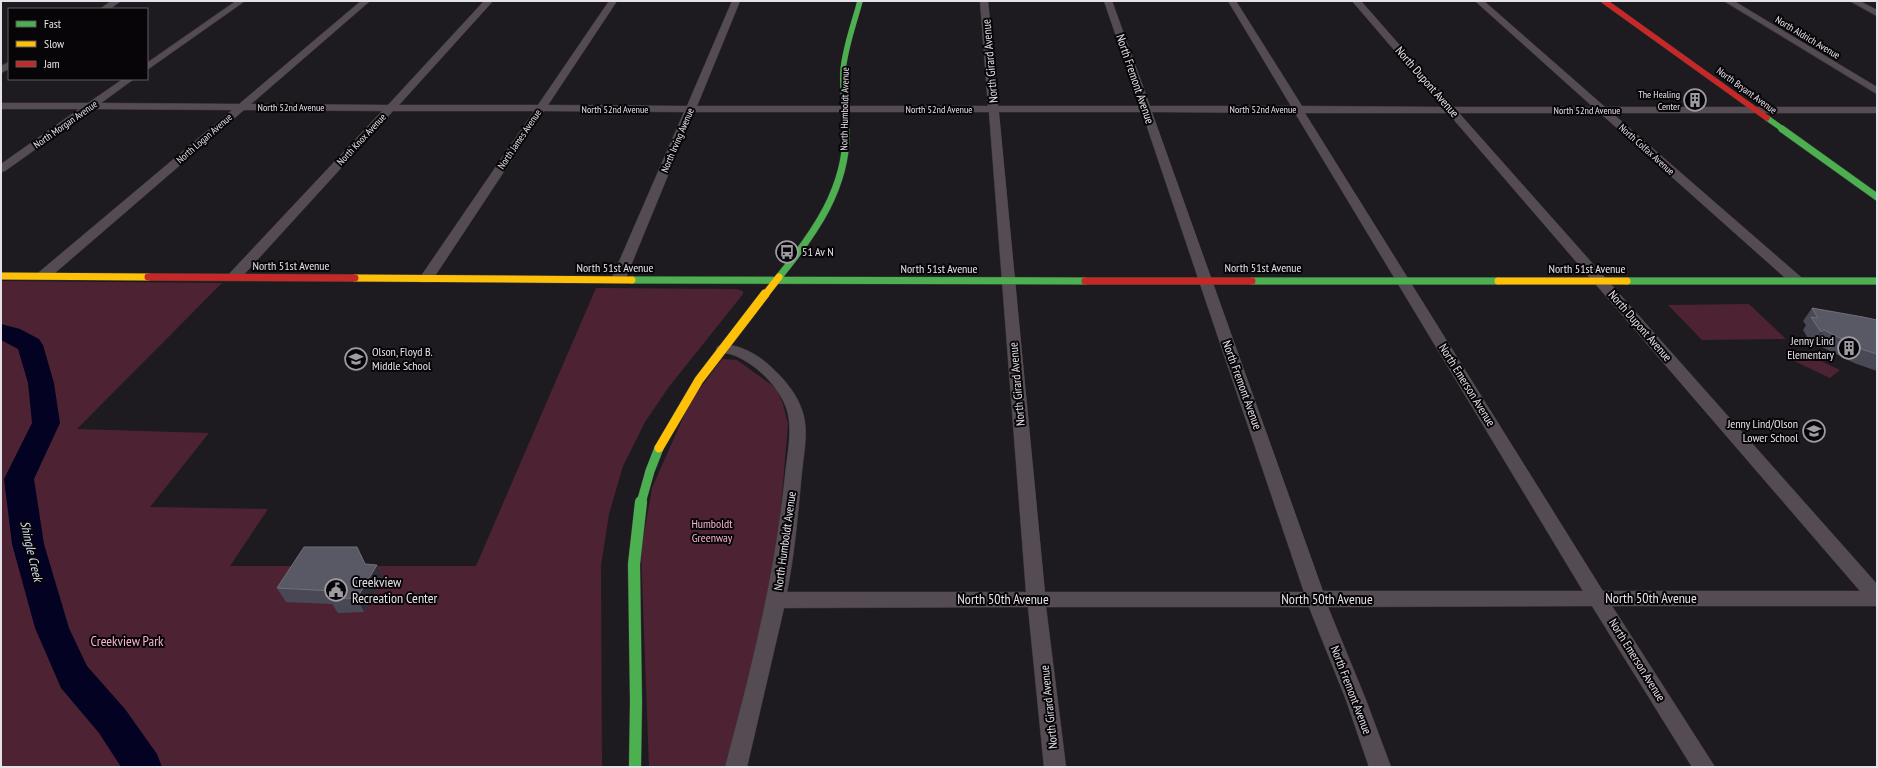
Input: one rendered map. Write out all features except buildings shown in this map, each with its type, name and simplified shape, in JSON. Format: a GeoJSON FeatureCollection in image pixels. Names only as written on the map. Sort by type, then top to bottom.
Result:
{"type":"FeatureCollection","features":[{"type":"Feature","properties":{"kind":"street"},"geometry":{"type":"LineString","coordinates":[[106,8],[117,1]]}},
{"type":"Feature","properties":{"kind":"street"},"geometry":{"type":"LineString","coordinates":[[148,66],[241,1]]}},
{"type":"Feature","properties":{"kind":"street","name":"North Logan Avenue"},"geometry":{"type":"LineString","coordinates":[[43,276],[240,106],[366,1]]}},
{"type":"Feature","properties":{"kind":"street","name":"North Knox Avenue"},"geometry":{"type":"LineString","coordinates":[[234,277],[390,107],[490,1]]}},
{"type":"Feature","properties":{"kind":"street","name":"North James Avenue"},"geometry":{"type":"LineString","coordinates":[[426,279],[539,108],[613,1]]}},
{"type":"Feature","properties":{"kind":"street","name":"North Irving Avenue"},"geometry":{"type":"LineString","coordinates":[[618,280],[736,1]]}},
{"type":"Feature","properties":{"kind":"street","name":"North Humboldt Avenue"},"geometry":{"type":"LineString","coordinates":[[635,767],[637,713],[633,558],[636,523],[646,481],[661,443],[687,399],[723,348],[797,257],[817,227],[832,200],[845,149],[846,127],[843,109],[842,75],[846,50],[860,1]]}},
{"type":"Feature","properties":{"kind":"street","name":"North Girard Avenue"},"geometry":{"type":"LineString","coordinates":[[984,1],[1036,598],[1055,767]]}},
{"type":"Feature","properties":{"kind":"street","name":"North Fremont Avenue"},"geometry":{"type":"LineString","coordinates":[[1108,1],[1317,599],[1380,767]]}},
{"type":"Feature","properties":{"kind":"street","name":"North Emerson Avenue"},"geometry":{"type":"LineString","coordinates":[[1232,1],[1597,598],[1704,767]]}},
{"type":"Feature","properties":{"kind":"street","name":"North Dupont Avenue"},"geometry":{"type":"LineString","coordinates":[[1356,1],[1877,598]]}},
{"type":"Feature","properties":{"kind":"street","name":"North Colfax Avenue"},"geometry":{"type":"LineString","coordinates":[[1479,1],[1797,281]]}},
{"type":"Feature","properties":{"kind":"street","name":"North Bryant Avenue"},"geometry":{"type":"LineString","coordinates":[[1604,1],[1877,197]]}},
{"type":"Feature","properties":{"kind":"street","name":"North Aldrich Avenue"},"geometry":{"type":"LineString","coordinates":[[1728,1],[1877,91]]}},
{"type":"Feature","properties":{"kind":"street"},"geometry":{"type":"LineString","coordinates":[[1854,1],[1877,13]]}},
{"type":"Feature","properties":{"kind":"street","name":"North Morgan Avenue"},"geometry":{"type":"LineString","coordinates":[[1,169],[128,80]]}},
{"type":"Feature","properties":{"kind":"street","name":"North 52nd Avenue"},"geometry":{"type":"LineString","coordinates":[[1,106],[690,109],[1877,110]]}},
{"type":"Feature","properties":{"kind":"street","name":"North 51st Avenue"},"geometry":{"type":"LineString","coordinates":[[1,276],[618,280],[1877,281]]}},
{"type":"Feature","properties":{"kind":"street","name":"North Humboldt Avenue"},"geometry":{"type":"LineString","coordinates":[[723,348],[740,352],[762,368],[782,386],[794,409],[797,430],[791,513],[777,600],[766,654],[736,767]]}},
{"type":"Feature","properties":{"kind":"street","name":"North 50th Avenue"},"geometry":{"type":"LineString","coordinates":[[777,600],[1036,598],[1877,598]]}},
{"type":"Feature","properties":{"kind":"green space","name":"Creekview Park"},"geometry":{"type":"Polygon","coordinates":[[[1,281],[222,283],[77,429],[209,433],[150,507],[268,509],[230,566],[476,566],[596,288],[736,289],[743,291],[743,294],[668,388],[645,422],[623,466],[609,514],[601,566],[602,767],[1,767],[1,281]]]}},
{"type":"Feature","properties":{"kind":"green space"},"geometry":{"type":"Polygon","coordinates":[[[1749,304],[1786,339],[1702,340],[1668,305],[1749,304]]]}},
{"type":"Feature","properties":{"kind":"green space"},"geometry":{"type":"Polygon","coordinates":[[[1804,353],[1840,370],[1830,378],[1794,361],[1804,353]]]}},
{"type":"Feature","properties":{"kind":"green space","name":"Humboldt Greenway"},"geometry":{"type":"Polygon","coordinates":[[[722,359],[737,360],[776,388],[783,404],[788,424],[778,543],[755,650],[726,767],[649,767],[641,551],[652,488],[690,402],[722,359]]]}},
{"type":"Feature","properties":{"kind":"waterway","name":"Shingle Creek"},"geometry":{"type":"LineString","coordinates":[[1,332],[11,334],[30,345],[41,383],[46,423],[19,479],[28,544],[52,628],[74,677],[112,721],[143,767]]}},
{"type":"Feature","properties":{"kind":"traffic: fast"},"geometry":{"type":"LineString","coordinates":[[779,277],[815,230],[836,190],[844,158],[846,139],[843,71],[849,41],[860,1]]}},
{"type":"Feature","properties":{"kind":"traffic: fast"},"geometry":{"type":"LineString","coordinates":[[1767,118],[1877,197]]}},
{"type":"Feature","properties":{"kind":"traffic: fast"},"geometry":{"type":"LineString","coordinates":[[632,280],[1085,281]]}},
{"type":"Feature","properties":{"kind":"traffic: fast"},"geometry":{"type":"LineString","coordinates":[[1252,281],[1498,281]]}},
{"type":"Feature","properties":{"kind":"traffic: fast"},"geometry":{"type":"LineString","coordinates":[[1627,281],[1877,281]]}},
{"type":"Feature","properties":{"kind":"traffic: fast"},"geometry":{"type":"LineString","coordinates":[[635,767],[635,540],[643,494],[659,448]]}},
{"type":"Feature","properties":{"kind":"traffic: slow"},"geometry":{"type":"LineString","coordinates":[[1,276],[148,277]]}},
{"type":"Feature","properties":{"kind":"traffic: slow"},"geometry":{"type":"LineString","coordinates":[[659,448],[671,425],[699,380],[730,338],[779,277]]}},
{"type":"Feature","properties":{"kind":"traffic: slow"},"geometry":{"type":"LineString","coordinates":[[355,278],[632,280]]}},
{"type":"Feature","properties":{"kind":"traffic: slow"},"geometry":{"type":"LineString","coordinates":[[1498,281],[1627,281]]}},
{"type":"Feature","properties":{"kind":"traffic: jam"},"geometry":{"type":"LineString","coordinates":[[1604,1],[1767,118]]}},
{"type":"Feature","properties":{"kind":"traffic: jam"},"geometry":{"type":"LineString","coordinates":[[148,277],[355,278]]}},
{"type":"Feature","properties":{"kind":"traffic: jam"},"geometry":{"type":"LineString","coordinates":[[1085,281],[1252,281]]}},
{"type":"Feature","properties":{"kind":"place","name":"The Healing Center"},"geometry":{"type":"Point","coordinates":[1695,100]}},
{"type":"Feature","properties":{"kind":"place","name":"51 Av N"},"geometry":{"type":"Point","coordinates":[787,252]}},
{"type":"Feature","properties":{"kind":"place","name":"Jenny Lind Elementary"},"geometry":{"type":"Point","coordinates":[1849,348]}},
{"type":"Feature","properties":{"kind":"place","name":"Olson, Floyd B. Middle School"},"geometry":{"type":"Point","coordinates":[356,359]}},
{"type":"Feature","properties":{"kind":"place","name":"Jenny Lind/Olson Lower School"},"geometry":{"type":"Point","coordinates":[1814,431]}},
{"type":"Feature","properties":{"kind":"place","name":"Creekview Recreation Center"},"geometry":{"type":"Point","coordinates":[336,590]}}]}
